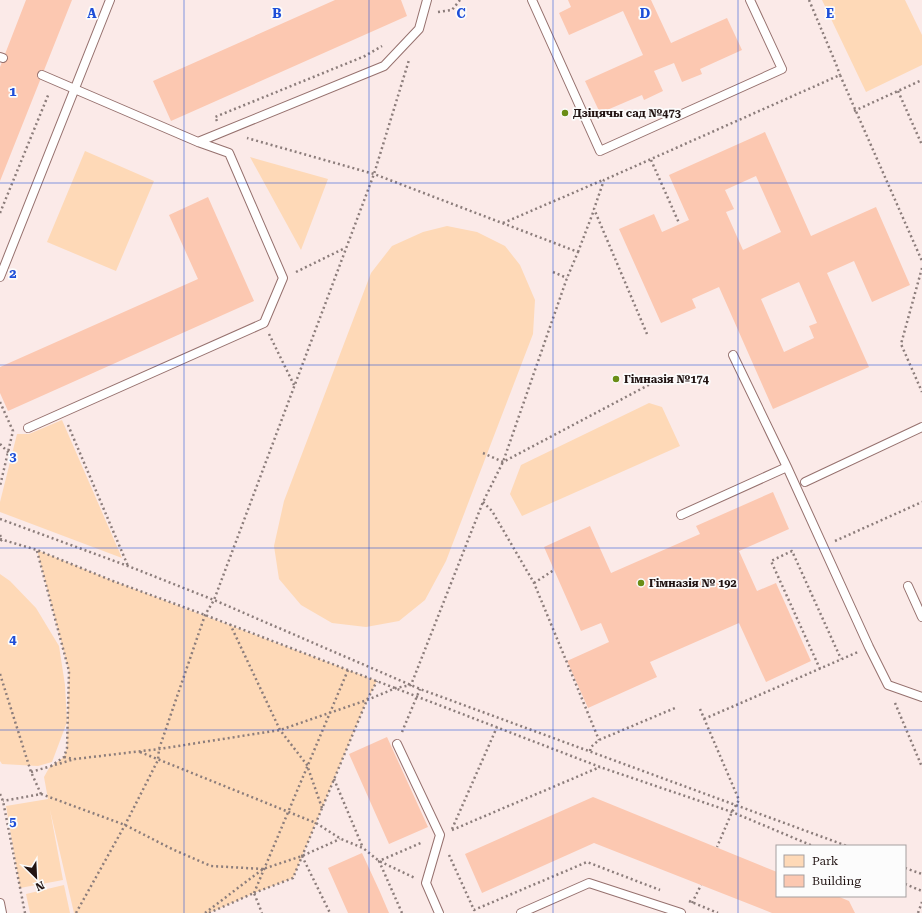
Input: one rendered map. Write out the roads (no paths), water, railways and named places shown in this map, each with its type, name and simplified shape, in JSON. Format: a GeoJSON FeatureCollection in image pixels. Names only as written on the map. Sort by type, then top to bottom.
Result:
{"type":"FeatureCollection","features":[{"type":"Feature","properties":{"kind":"lane"},"geometry":{"type":"LineString","coordinates":[[0,277],[110,0]]}},
{"type":"Feature","properties":{"kind":"lane"},"geometry":{"type":"LineString","coordinates":[[198,142],[384,66],[419,29],[427,0]]}},
{"type":"Feature","properties":{"kind":"lane"},"geometry":{"type":"LineString","coordinates":[[532,0],[600,151],[782,69],[750,0]]}},
{"type":"Feature","properties":{"kind":"lane"},"geometry":{"type":"LineString","coordinates":[[28,428],[264,323],[283,278],[229,153],[198,142],[42,75]]}},
{"type":"Feature","properties":{"kind":"lane"},"geometry":{"type":"LineString","coordinates":[[733,354],[787,467],[869,647],[888,684],[922,697]]}},
{"type":"Feature","properties":{"kind":"lane"},"geometry":{"type":"LineString","coordinates":[[805,482],[922,427]]}},
{"type":"Feature","properties":{"kind":"lane"},"geometry":{"type":"LineString","coordinates":[[681,515],[787,467]]}},
{"type":"Feature","properties":{"kind":"lane"},"geometry":{"type":"LineString","coordinates":[[908,586],[922,617]]}},
{"type":"Feature","properties":{"kind":"lane"},"geometry":{"type":"LineString","coordinates":[[397,744],[440,835],[426,883],[439,913]]}},
{"type":"Feature","properties":{"kind":"lane"},"geometry":{"type":"LineString","coordinates":[[521,913],[590,883],[681,913]]}},
{"type":"Feature","properties":{"kind":"lane"},"geometry":{"type":"LineString","coordinates":[[0,903],[2,913]]}},
{"type":"Feature","properties":{"kind":"place","name":"Дзіцячы сад №473"},"geometry":{"type":"Point","coordinates":[565,113]}},
{"type":"Feature","properties":{"kind":"place","name":"Гімназія №174"},"geometry":{"type":"Point","coordinates":[616,379]}},
{"type":"Feature","properties":{"kind":"place","name":"Гімназія № 192"},"geometry":{"type":"Point","coordinates":[641,583]}}]}
